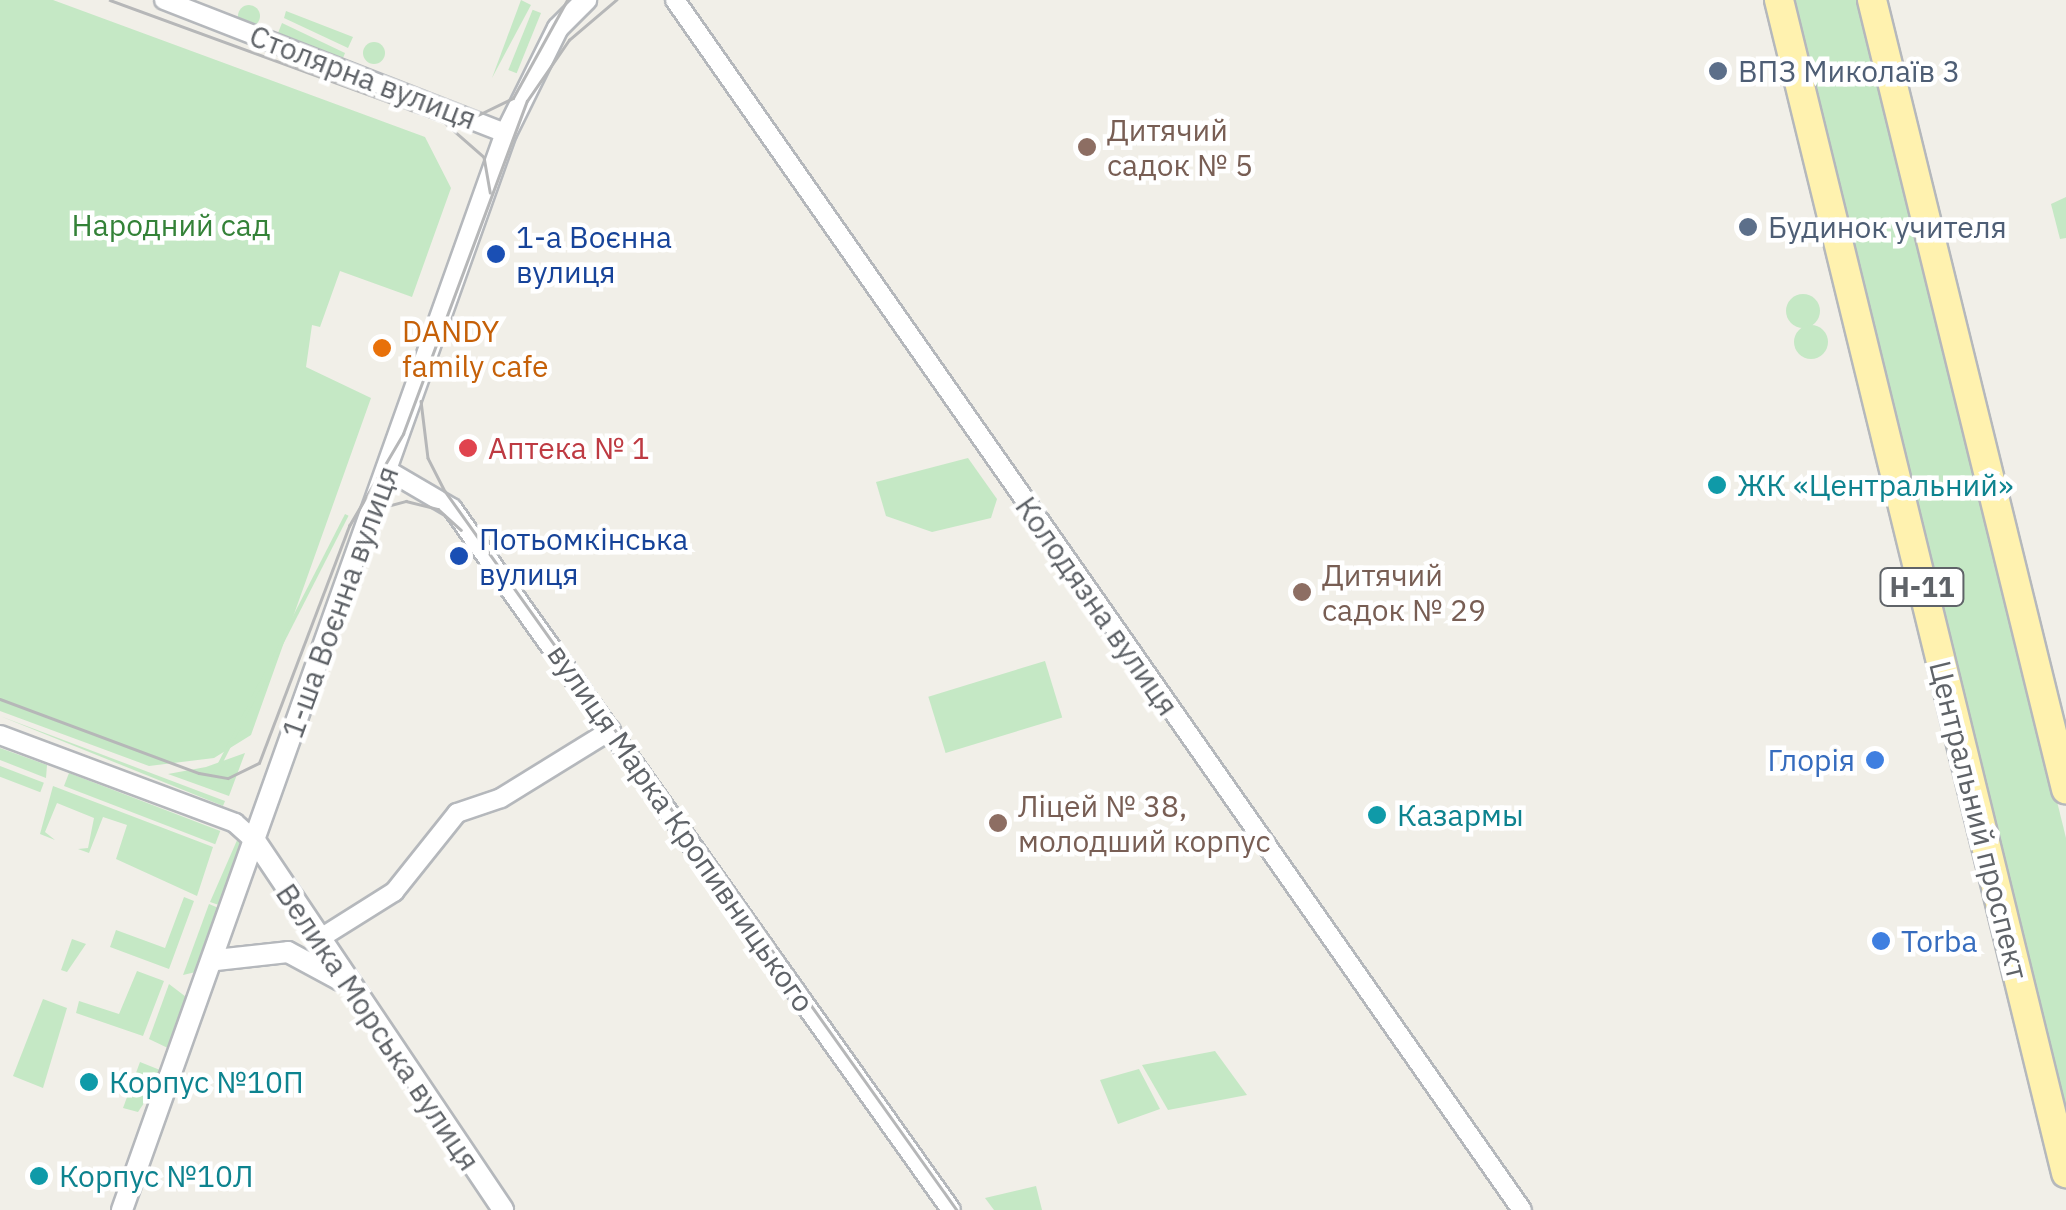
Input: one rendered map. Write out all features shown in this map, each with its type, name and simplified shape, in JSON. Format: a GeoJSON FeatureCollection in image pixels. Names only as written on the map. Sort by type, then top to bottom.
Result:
{"type":"FeatureCollection","features":[{"type":"Feature","properties":{"kind":"main road","name":"Центральний проспект"},"geometry":{"type":"LineString","coordinates":[[1779,0],[2066,1174]]}},
{"type":"Feature","properties":{"kind":"main road","name":"Н-11"},"geometry":{"type":"LineString","coordinates":[[1872,0],[2066,789]]}},
{"type":"Feature","properties":{"kind":"street","name":"Столярна вулиця"},"geometry":{"type":"LineString","coordinates":[[164,0],[506,133]]}},
{"type":"Feature","properties":{"kind":"street"},"geometry":{"type":"LineString","coordinates":[[570,8],[586,0]]}},
{"type":"Feature","properties":{"kind":"street","name":"Колодязна вулиця"},"geometry":{"type":"LineString","coordinates":[[674,0],[1522,1210]]}},
{"type":"Feature","properties":{"kind":"street","name":"1-ша Воєнна вулиця"},"geometry":{"type":"LineString","coordinates":[[122,1210],[216,960],[506,133],[570,8]]}},
{"type":"Feature","properties":{"kind":"street","name":"вулиця Марка Кропивницького"},"geometry":{"type":"LineString","coordinates":[[388,471],[452,508],[950,1210]]}},
{"type":"Feature","properties":{"kind":"street"},"geometry":{"type":"LineString","coordinates":[[318,938],[394,892],[456,813],[502,798],[611,730]]}},
{"type":"Feature","properties":{"kind":"street"},"geometry":{"type":"LineString","coordinates":[[0,735],[235,823],[256,842]]}},
{"type":"Feature","properties":{"kind":"street","name":"Велика Морська вулиця"},"geometry":{"type":"LineString","coordinates":[[256,842],[349,988],[503,1210]]}},
{"type":"Feature","properties":{"kind":"street"},"geometry":{"type":"LineString","coordinates":[[216,960],[288,952],[349,988]]}},
{"type":"Feature","properties":{"kind":"green space","name":"Народний сад"},"geometry":{"type":"Polygon","coordinates":[[[0,0],[53,0],[425,137],[451,188],[412,297],[340,271],[320,327],[312,325],[306,367],[371,398],[251,735],[214,758],[149,766],[0,711],[0,0]]]}},
{"type":"Feature","properties":{"kind":"green space"},"geometry":{"type":"Polygon","coordinates":[[[521,0],[531,5],[492,78],[521,0]]]}},
{"type":"Feature","properties":{"kind":"green space"},"geometry":{"type":"Polygon","coordinates":[[[1791,0],[1860,0],[2066,838],[2066,1126],[1791,0]]]}},
{"type":"Feature","properties":{"kind":"green space"},"geometry":{"type":"Polygon","coordinates":[[[249,5],[257,8],[257,24],[249,27],[241,24],[238,16],[241,8],[249,5]]]}},
{"type":"Feature","properties":{"kind":"green space"},"geometry":{"type":"Polygon","coordinates":[[[533,10],[541,13],[517,73],[508,70],[533,10]]]}},
{"type":"Feature","properties":{"kind":"green space"},"geometry":{"type":"Polygon","coordinates":[[[286,11],[353,37],[348,48],[284,18],[286,11]]]}},
{"type":"Feature","properties":{"kind":"green space"},"geometry":{"type":"Polygon","coordinates":[[[282,23],[345,53],[343,58],[278,33],[282,23]]]}},
{"type":"Feature","properties":{"kind":"green space"},"geometry":{"type":"Polygon","coordinates":[[[374,42],[382,45],[382,61],[374,64],[366,61],[363,53],[366,45],[374,42]]]}},
{"type":"Feature","properties":{"kind":"green space"},"geometry":{"type":"Polygon","coordinates":[[[2066,197],[2066,238],[2060,239],[2051,204],[2066,197]]]}},
{"type":"Feature","properties":{"kind":"green space"},"geometry":{"type":"Polygon","coordinates":[[[1803,294],[1815,299],[1820,311],[1815,323],[1803,328],[1791,323],[1786,311],[1791,299],[1803,294]]]}},
{"type":"Feature","properties":{"kind":"green space"},"geometry":{"type":"Polygon","coordinates":[[[1811,325],[1823,330],[1828,342],[1823,354],[1811,359],[1799,354],[1794,342],[1799,330],[1811,325]]]}},
{"type":"Feature","properties":{"kind":"green space"},"geometry":{"type":"Polygon","coordinates":[[[968,458],[997,499],[991,518],[932,532],[886,516],[876,482],[968,458]]]}},
{"type":"Feature","properties":{"kind":"green space"},"geometry":{"type":"Polygon","coordinates":[[[345,514],[349,516],[211,786],[207,784],[345,514]]]}},
{"type":"Feature","properties":{"kind":"green space"},"geometry":{"type":"Polygon","coordinates":[[[1045,661],[1062,717],[946,753],[928,697],[1045,661]]]}},
{"type":"Feature","properties":{"kind":"green space"},"geometry":{"type":"Polygon","coordinates":[[[0,716],[225,801],[223,806],[0,716]]]}},
{"type":"Feature","properties":{"kind":"green space"},"geometry":{"type":"Polygon","coordinates":[[[0,748],[47,765],[46,778],[0,760],[0,748]]]}},
{"type":"Feature","properties":{"kind":"green space"},"geometry":{"type":"Polygon","coordinates":[[[245,753],[229,796],[168,774],[206,767],[245,753]]]}},
{"type":"Feature","properties":{"kind":"green space"},"geometry":{"type":"Polygon","coordinates":[[[0,766],[44,783],[40,792],[0,777],[0,766]]]}},
{"type":"Feature","properties":{"kind":"green space"},"geometry":{"type":"Polygon","coordinates":[[[69,773],[220,831],[215,844],[64,786],[69,773]]]}},
{"type":"Feature","properties":{"kind":"green space"},"geometry":{"type":"Polygon","coordinates":[[[53,786],[213,847],[197,896],[116,859],[127,825],[103,817],[89,853],[78,849],[88,848],[94,818],[57,803],[45,832],[55,840],[40,834],[53,786]]]}},
{"type":"Feature","properties":{"kind":"green space"},"geometry":{"type":"Polygon","coordinates":[[[238,838],[243,850],[222,906],[210,902],[238,838]]]}},
{"type":"Feature","properties":{"kind":"green space"},"geometry":{"type":"Polygon","coordinates":[[[184,897],[194,901],[169,969],[110,947],[116,930],[165,948],[184,897]]]}},
{"type":"Feature","properties":{"kind":"green space"},"geometry":{"type":"Polygon","coordinates":[[[209,904],[221,909],[200,971],[183,975],[209,904]]]}},
{"type":"Feature","properties":{"kind":"green space"},"geometry":{"type":"Polygon","coordinates":[[[72,939],[86,944],[67,972],[61,970],[72,939]]]}},
{"type":"Feature","properties":{"kind":"green space"},"geometry":{"type":"Polygon","coordinates":[[[137,971],[164,981],[143,1036],[76,1013],[79,1001],[119,1014],[137,971]]]}},
{"type":"Feature","properties":{"kind":"green space"},"geometry":{"type":"Polygon","coordinates":[[[169,984],[190,1000],[172,1050],[149,1039],[169,984]]]}},
{"type":"Feature","properties":{"kind":"green space"},"geometry":{"type":"Polygon","coordinates":[[[43,999],[67,1008],[43,1088],[13,1076],[43,999]]]}},
{"type":"Feature","properties":{"kind":"green space"},"geometry":{"type":"Polygon","coordinates":[[[1215,1051],[1247,1095],[1168,1110],[1142,1065],[1215,1051]]]}},
{"type":"Feature","properties":{"kind":"green space"},"geometry":{"type":"Polygon","coordinates":[[[140,1062],[165,1072],[138,1112],[123,1108],[140,1062]]]}},
{"type":"Feature","properties":{"kind":"green space"},"geometry":{"type":"Polygon","coordinates":[[[1139,1069],[1160,1109],[1118,1124],[1100,1080],[1139,1069]]]}},
{"type":"Feature","properties":{"kind":"green space"},"geometry":{"type":"Polygon","coordinates":[[[1036,1186],[1042,1210],[994,1210],[985,1198],[1036,1186]]]}},
{"type":"Feature","properties":{"kind":"tram line"},"geometry":{"type":"LineString","coordinates":[[110,0],[444,122],[484,157],[490,192]]}},
{"type":"Feature","properties":{"kind":"tram line"},"geometry":{"type":"LineString","coordinates":[[435,112],[476,116],[513,98],[567,0]]}},
{"type":"Feature","properties":{"kind":"tram line"},"geometry":{"type":"LineString","coordinates":[[0,699],[199,773],[228,778],[259,763],[349,526],[403,434],[527,101],[569,40],[616,0]]}},
{"type":"Feature","properties":{"kind":"tram line"},"geometry":{"type":"LineString","coordinates":[[421,401],[428,458],[445,491],[957,1210]]}},
{"type":"Feature","properties":{"kind":"tram line"},"geometry":{"type":"LineString","coordinates":[[358,531],[376,509],[406,501],[438,509],[461,530]]}},
{"type":"Feature","properties":{"kind":"place","name":"ВПЗ Миколаїв 3"},"geometry":{"type":"Point","coordinates":[1718,71]}},
{"type":"Feature","properties":{"kind":"place","name":"Дитячий садок № 5"},"geometry":{"type":"Point","coordinates":[1087,147]}},
{"type":"Feature","properties":{"kind":"place","name":"Будинок учителя"},"geometry":{"type":"Point","coordinates":[1748,227]}},
{"type":"Feature","properties":{"kind":"place","name":"1-а Воєнна вулиця"},"geometry":{"type":"Point","coordinates":[496,254]}},
{"type":"Feature","properties":{"kind":"place","name":"DANDY family cafe"},"geometry":{"type":"Point","coordinates":[382,348]}},
{"type":"Feature","properties":{"kind":"place","name":"Аптека № 1"},"geometry":{"type":"Point","coordinates":[468,448]}},
{"type":"Feature","properties":{"kind":"place","name":"ЖК «Центральний»"},"geometry":{"type":"Point","coordinates":[1717,485]}},
{"type":"Feature","properties":{"kind":"place","name":"Потьомкінська вулиця"},"geometry":{"type":"Point","coordinates":[459,556]}},
{"type":"Feature","properties":{"kind":"place","name":"Дитячий садок № 29"},"geometry":{"type":"Point","coordinates":[1302,592]}},
{"type":"Feature","properties":{"kind":"place","name":"Глорія"},"geometry":{"type":"Point","coordinates":[1875,760]}},
{"type":"Feature","properties":{"kind":"place","name":"Казармы"},"geometry":{"type":"Point","coordinates":[1377,815]}},
{"type":"Feature","properties":{"kind":"place","name":"Ліцей № 38, молодший корпус"},"geometry":{"type":"Point","coordinates":[998,823]}},
{"type":"Feature","properties":{"kind":"place","name":"Torba"},"geometry":{"type":"Point","coordinates":[1881,941]}},
{"type":"Feature","properties":{"kind":"place","name":"Корпус №10П"},"geometry":{"type":"Point","coordinates":[89,1082]}},
{"type":"Feature","properties":{"kind":"place","name":"Корпус №10Л"},"geometry":{"type":"Point","coordinates":[39,1176]}}]}
